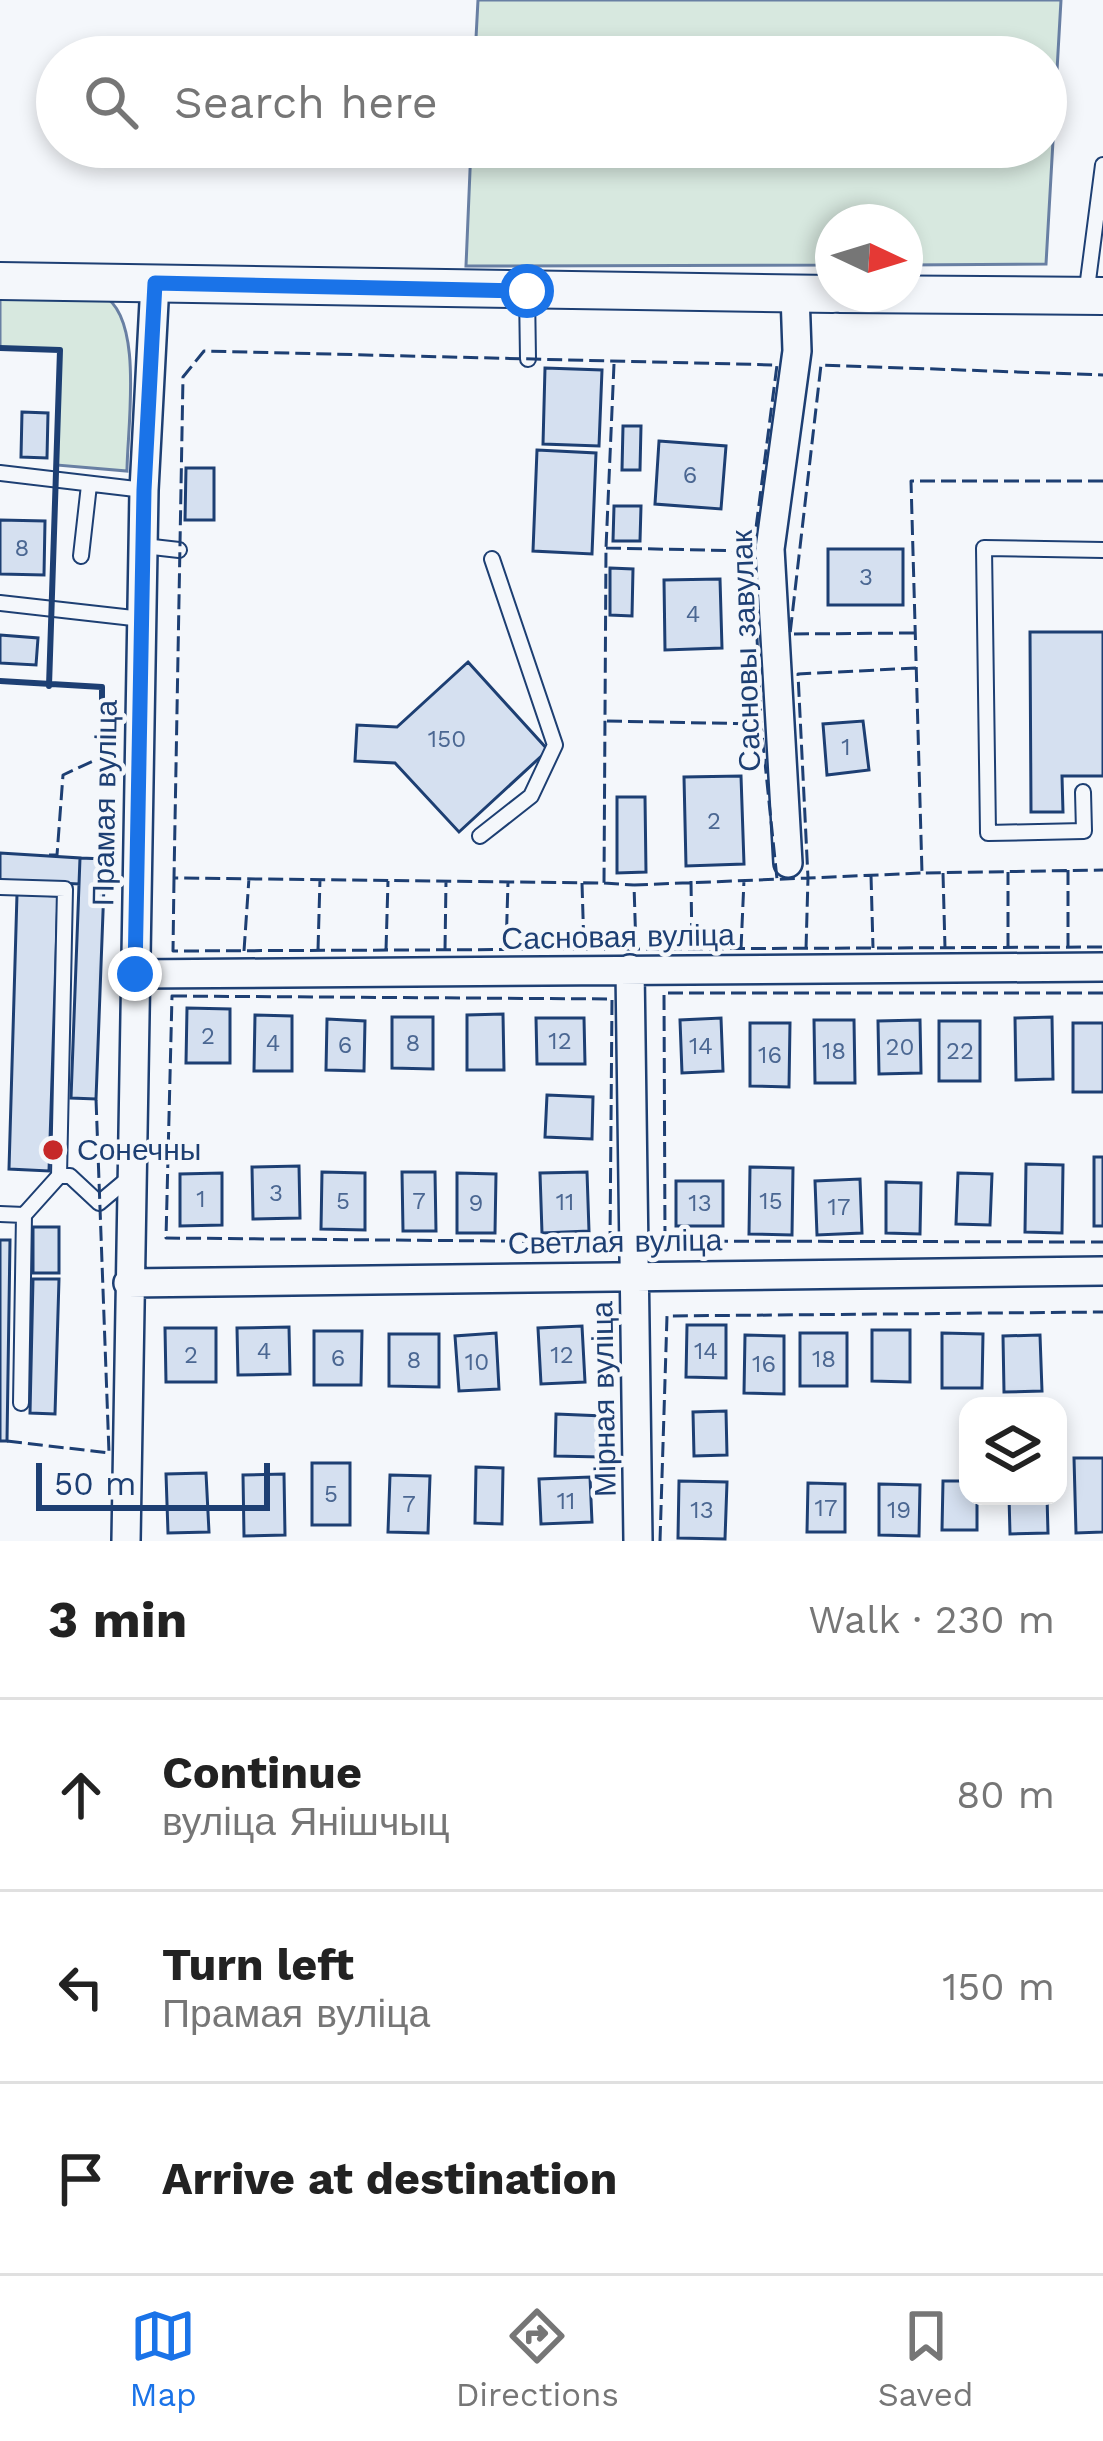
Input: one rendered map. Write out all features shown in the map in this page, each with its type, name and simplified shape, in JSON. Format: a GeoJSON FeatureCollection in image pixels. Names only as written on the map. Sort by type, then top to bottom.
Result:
{"type":"FeatureCollection","features":[{"type":"Feature","properties":{"kind":"street"},"geometry":{"type":"LineString","coordinates":[[0,281],[815,294]]}},
{"type":"Feature","properties":{"kind":"street","name":"Прамая вуліца"},"geometry":{"type":"LineString","coordinates":[[126,1541],[144,490],[155,283]]}},
{"type":"Feature","properties":{"kind":"street","name":"Сасновы завулак"},"geometry":{"type":"LineString","coordinates":[[788,863],[770,549],[797,351],[795,294]]}},
{"type":"Feature","properties":{"kind":"street"},"geometry":{"type":"LineString","coordinates":[[923,295],[1094,296]]}},
{"type":"Feature","properties":{"kind":"street","name":"Сасновая вуліца"},"geometry":{"type":"LineString","coordinates":[[135,974],[1103,967]]}},
{"type":"Feature","properties":{"kind":"street","name":"Мірная вуліца"},"geometry":{"type":"LineString","coordinates":[[630,969],[638,1541]]}},
{"type":"Feature","properties":{"kind":"street","name":"Светлая вуліца"},"geometry":{"type":"LineString","coordinates":[[128,1282],[1103,1270]]}},
{"type":"Feature","properties":{"kind":"lane"},"geometry":{"type":"LineString","coordinates":[[1094,296],[1103,165]]}},
{"type":"Feature","properties":{"kind":"lane"},"geometry":{"type":"LineString","coordinates":[[527,291],[528,359]]}},
{"type":"Feature","properties":{"kind":"lane"},"geometry":{"type":"LineString","coordinates":[[0,473],[144,490]]}},
{"type":"Feature","properties":{"kind":"lane"},"geometry":{"type":"LineString","coordinates":[[81,556],[89,484]]}},
{"type":"Feature","properties":{"kind":"lane"},"geometry":{"type":"LineString","coordinates":[[144,546],[179,550]]}},
{"type":"Feature","properties":{"kind":"lane"},"geometry":{"type":"LineString","coordinates":[[1083,792],[1084,830],[988,833],[984,548],[1103,550]]}},
{"type":"Feature","properties":{"kind":"lane"},"geometry":{"type":"LineString","coordinates":[[481,836],[532,796],[555,745],[492,559]]}},
{"type":"Feature","properties":{"kind":"lane"},"geometry":{"type":"LineString","coordinates":[[0,603],[142,619]]}},
{"type":"Feature","properties":{"kind":"lane"},"geometry":{"type":"LineString","coordinates":[[0,887],[65,889],[59,1176],[24,1215],[20,1403]]}},
{"type":"Feature","properties":{"kind":"lane"},"geometry":{"type":"LineString","coordinates":[[59,1176],[70,1176],[99,1203],[130,1177]]}},
{"type":"Feature","properties":{"kind":"lane"},"geometry":{"type":"LineString","coordinates":[[0,1214],[24,1215]]}},
{"type":"Feature","properties":{"kind":"shaded area"},"geometry":{"type":"Polygon","coordinates":[[[478,0],[1061,0],[1059,36],[476,36],[478,0]]]}},
{"type":"Feature","properties":{"kind":"shaded area"},"geometry":{"type":"Polygon","coordinates":[[[470,168],[1051,168],[1046,264],[923,265],[923,204],[815,204],[815,265],[466,266],[470,168]]]}},
{"type":"Feature","properties":{"kind":"shaded area"},"geometry":{"type":"Polygon","coordinates":[[[0,291],[82,291],[102,295],[115,307],[124,325],[131,375],[127,471],[56,465],[60,350],[0,348],[0,291]]]}},
{"type":"Feature","properties":{"kind":"building"},"geometry":{"type":"Polygon","coordinates":[[[545,368],[602,370],[599,446],[543,444],[545,368]]]}},
{"type":"Feature","properties":{"kind":"building"},"geometry":{"type":"Polygon","coordinates":[[[22,412],[48,413],[47,458],[21,457],[22,412]]]}},
{"type":"Feature","properties":{"kind":"building"},"geometry":{"type":"Polygon","coordinates":[[[623,426],[641,426],[640,470],[622,470],[623,426]]]}},
{"type":"Feature","properties":{"kind":"building"},"geometry":{"type":"Polygon","coordinates":[[[659,441],[726,446],[721,509],[655,504],[659,441]]]}},
{"type":"Feature","properties":{"kind":"building"},"geometry":{"type":"Polygon","coordinates":[[[537,450],[596,453],[592,554],[533,551],[537,450]]]}},
{"type":"Feature","properties":{"kind":"building"},"geometry":{"type":"Polygon","coordinates":[[[186,468],[214,468],[214,520],[185,520],[186,468]]]}},
{"type":"Feature","properties":{"kind":"building"},"geometry":{"type":"Polygon","coordinates":[[[614,506],[641,506],[640,541],[613,541],[614,506]]]}},
{"type":"Feature","properties":{"kind":"building"},"geometry":{"type":"Polygon","coordinates":[[[0,520],[45,521],[44,575],[0,574],[0,520]]]}},
{"type":"Feature","properties":{"kind":"building"},"geometry":{"type":"Polygon","coordinates":[[[828,549],[903,549],[903,605],[828,605],[828,549]]]}},
{"type":"Feature","properties":{"kind":"building"},"geometry":{"type":"Polygon","coordinates":[[[610,568],[633,569],[632,616],[610,615],[610,568]]]}},
{"type":"Feature","properties":{"kind":"building"},"geometry":{"type":"Polygon","coordinates":[[[720,579],[722,648],[665,650],[664,580],[720,579]]]}},
{"type":"Feature","properties":{"kind":"building"},"geometry":{"type":"Polygon","coordinates":[[[1030,632],[1103,632],[1103,776],[1062,776],[1063,812],[1031,812],[1030,632]]]}},
{"type":"Feature","properties":{"kind":"building"},"geometry":{"type":"Polygon","coordinates":[[[0,635],[38,638],[36,665],[0,663],[0,635]]]}},
{"type":"Feature","properties":{"kind":"building"},"geometry":{"type":"Polygon","coordinates":[[[468,662],[548,750],[459,832],[395,763],[355,761],[357,725],[397,727],[468,662]]]}},
{"type":"Feature","properties":{"kind":"building"},"geometry":{"type":"Polygon","coordinates":[[[863,721],[869,770],[827,775],[823,724],[863,721]]]}},
{"type":"Feature","properties":{"kind":"building"},"geometry":{"type":"Polygon","coordinates":[[[741,776],[744,864],[686,866],[684,777],[741,776]]]}},
{"type":"Feature","properties":{"kind":"building"},"geometry":{"type":"Polygon","coordinates":[[[617,797],[645,797],[646,872],[617,873],[617,797]]]}},
{"type":"Feature","properties":{"kind":"building"},"geometry":{"type":"Polygon","coordinates":[[[0,853],[80,858],[79,884],[0,880],[0,853]]]}},
{"type":"Feature","properties":{"kind":"building"},"geometry":{"type":"Polygon","coordinates":[[[80,858],[105,859],[96,1099],[71,1098],[80,858]]]}},
{"type":"Feature","properties":{"kind":"building"},"geometry":{"type":"Polygon","coordinates":[[[17,894],[58,896],[49,1171],[9,1169],[17,894]]]}},
{"type":"Feature","properties":{"kind":"building"},"geometry":{"type":"Polygon","coordinates":[[[187,1008],[230,1009],[230,1063],[186,1063],[187,1008]]]}},
{"type":"Feature","properties":{"kind":"building"},"geometry":{"type":"Polygon","coordinates":[[[503,1014],[504,1070],[467,1070],[467,1015],[503,1014]]]}},
{"type":"Feature","properties":{"kind":"building"},"geometry":{"type":"Polygon","coordinates":[[[255,1015],[292,1016],[292,1071],[254,1071],[255,1015]]]}},
{"type":"Feature","properties":{"kind":"building"},"geometry":{"type":"Polygon","coordinates":[[[392,1017],[433,1017],[433,1069],[392,1068],[392,1017]]]}},
{"type":"Feature","properties":{"kind":"building"},"geometry":{"type":"Polygon","coordinates":[[[1052,1017],[1053,1079],[1016,1080],[1015,1018],[1052,1017]]]}},
{"type":"Feature","properties":{"kind":"building"},"geometry":{"type":"Polygon","coordinates":[[[536,1018],[584,1018],[585,1064],[537,1064],[536,1018]]]}},
{"type":"Feature","properties":{"kind":"building"},"geometry":{"type":"Polygon","coordinates":[[[721,1018],[723,1071],[682,1073],[680,1020],[721,1018]]]}},
{"type":"Feature","properties":{"kind":"building"},"geometry":{"type":"Polygon","coordinates":[[[327,1019],[365,1021],[364,1071],[326,1070],[327,1019]]]}},
{"type":"Feature","properties":{"kind":"building"},"geometry":{"type":"Polygon","coordinates":[[[814,1020],[854,1020],[855,1083],[815,1083],[814,1020]]]}},
{"type":"Feature","properties":{"kind":"building"},"geometry":{"type":"Polygon","coordinates":[[[920,1020],[921,1073],[879,1074],[878,1021],[920,1020]]]}},
{"type":"Feature","properties":{"kind":"building"},"geometry":{"type":"Polygon","coordinates":[[[939,1021],[980,1021],[980,1081],[939,1081],[939,1021]]]}},
{"type":"Feature","properties":{"kind":"building"},"geometry":{"type":"Polygon","coordinates":[[[750,1023],[790,1023],[789,1087],[750,1086],[750,1023]]]}},
{"type":"Feature","properties":{"kind":"building"},"geometry":{"type":"Polygon","coordinates":[[[1073,1023],[1103,1023],[1103,1092],[1073,1092],[1073,1023]]]}},
{"type":"Feature","properties":{"kind":"building"},"geometry":{"type":"Polygon","coordinates":[[[547,1095],[593,1097],[592,1139],[545,1137],[547,1095]]]}},
{"type":"Feature","properties":{"kind":"building"},"geometry":{"type":"Polygon","coordinates":[[[1094,1157],[1103,1157],[1103,1226],[1094,1226],[1094,1157]]]}},
{"type":"Feature","properties":{"kind":"building"},"geometry":{"type":"Polygon","coordinates":[[[1026,1164],[1063,1165],[1062,1233],[1025,1232],[1026,1164]]]}},
{"type":"Feature","properties":{"kind":"building"},"geometry":{"type":"Polygon","coordinates":[[[299,1166],[300,1218],[253,1219],[252,1167],[299,1166]]]}},
{"type":"Feature","properties":{"kind":"building"},"geometry":{"type":"Polygon","coordinates":[[[750,1167],[793,1168],[792,1235],[749,1234],[750,1167]]]}},
{"type":"Feature","properties":{"kind":"building"},"geometry":{"type":"Polygon","coordinates":[[[322,1172],[365,1173],[365,1230],[321,1229],[322,1172]]]}},
{"type":"Feature","properties":{"kind":"building"},"geometry":{"type":"Polygon","coordinates":[[[402,1172],[435,1172],[436,1231],[403,1231],[402,1172]]]}},
{"type":"Feature","properties":{"kind":"building"},"geometry":{"type":"Polygon","coordinates":[[[587,1172],[589,1231],[542,1233],[540,1173],[587,1172]]]}},
{"type":"Feature","properties":{"kind":"building"},"geometry":{"type":"Polygon","coordinates":[[[222,1173],[222,1225],[180,1226],[180,1174],[222,1173]]]}},
{"type":"Feature","properties":{"kind":"building"},"geometry":{"type":"Polygon","coordinates":[[[457,1173],[496,1174],[495,1233],[457,1233],[457,1173]]]}},
{"type":"Feature","properties":{"kind":"building"},"geometry":{"type":"Polygon","coordinates":[[[958,1173],[992,1174],[990,1225],[956,1224],[958,1173]]]}},
{"type":"Feature","properties":{"kind":"building"},"geometry":{"type":"Polygon","coordinates":[[[860,1179],[862,1233],[817,1235],[815,1181],[860,1179]]]}},
{"type":"Feature","properties":{"kind":"building"},"geometry":{"type":"Polygon","coordinates":[[[676,1181],[723,1181],[723,1226],[676,1226],[676,1181]]]}},
{"type":"Feature","properties":{"kind":"building"},"geometry":{"type":"Polygon","coordinates":[[[886,1182],[921,1183],[920,1234],[886,1233],[886,1182]]]}},
{"type":"Feature","properties":{"kind":"building"},"geometry":{"type":"Polygon","coordinates":[[[33,1227],[59,1227],[59,1273],[33,1273],[33,1227]]]}},
{"type":"Feature","properties":{"kind":"building"},"geometry":{"type":"Polygon","coordinates":[[[0,1240],[10,1240],[7,1441],[0,1441],[0,1240]]]}},
{"type":"Feature","properties":{"kind":"building"},"geometry":{"type":"Polygon","coordinates":[[[33,1279],[59,1279],[55,1414],[30,1413],[33,1279]]]}},
{"type":"Feature","properties":{"kind":"building"},"geometry":{"type":"Polygon","coordinates":[[[687,1325],[726,1325],[726,1378],[686,1377],[687,1325]]]}},
{"type":"Feature","properties":{"kind":"building"},"geometry":{"type":"Polygon","coordinates":[[[582,1326],[585,1382],[541,1384],[538,1328],[582,1326]]]}},
{"type":"Feature","properties":{"kind":"building"},"geometry":{"type":"Polygon","coordinates":[[[289,1327],[290,1374],[238,1375],[237,1328],[289,1327]]]}},
{"type":"Feature","properties":{"kind":"building"},"geometry":{"type":"Polygon","coordinates":[[[165,1328],[216,1328],[216,1382],[166,1382],[165,1328]]]}},
{"type":"Feature","properties":{"kind":"building"},"geometry":{"type":"Polygon","coordinates":[[[872,1330],[910,1330],[910,1382],[872,1381],[872,1330]]]}},
{"type":"Feature","properties":{"kind":"building"},"geometry":{"type":"Polygon","coordinates":[[[314,1331],[362,1331],[361,1385],[314,1385],[314,1331]]]}},
{"type":"Feature","properties":{"kind":"building"},"geometry":{"type":"Polygon","coordinates":[[[496,1333],[499,1389],[459,1391],[455,1336],[496,1333]]]}},
{"type":"Feature","properties":{"kind":"building"},"geometry":{"type":"Polygon","coordinates":[[[800,1333],[847,1333],[847,1386],[800,1386],[800,1333]]]}},
{"type":"Feature","properties":{"kind":"building"},"geometry":{"type":"Polygon","coordinates":[[[942,1333],[983,1334],[982,1388],[942,1388],[942,1333]]]}},
{"type":"Feature","properties":{"kind":"building"},"geometry":{"type":"Polygon","coordinates":[[[389,1334],[439,1334],[439,1387],[389,1386],[389,1334]]]}},
{"type":"Feature","properties":{"kind":"building"},"geometry":{"type":"Polygon","coordinates":[[[745,1335],[784,1336],[784,1394],[744,1393],[745,1335]]]}},
{"type":"Feature","properties":{"kind":"building"},"geometry":{"type":"Polygon","coordinates":[[[1040,1335],[1042,1391],[1004,1392],[1003,1336],[1040,1335]]]}},
{"type":"Feature","properties":{"kind":"building"},"geometry":{"type":"Polygon","coordinates":[[[726,1411],[727,1455],[694,1456],[693,1412],[726,1411]]]}},
{"type":"Feature","properties":{"kind":"building"},"geometry":{"type":"Polygon","coordinates":[[[556,1414],[603,1416],[601,1457],[555,1456],[556,1414]]]}},
{"type":"Feature","properties":{"kind":"building"},"geometry":{"type":"Polygon","coordinates":[[[1074,1458],[1103,1458],[1103,1532],[1076,1533],[1074,1458]]]}},
{"type":"Feature","properties":{"kind":"building"},"geometry":{"type":"Polygon","coordinates":[[[312,1463],[350,1463],[350,1525],[312,1525],[312,1463]]]}},
{"type":"Feature","properties":{"kind":"building"},"geometry":{"type":"Polygon","coordinates":[[[476,1467],[503,1468],[502,1524],[475,1523],[476,1467]]]}},
{"type":"Feature","properties":{"kind":"building"},"geometry":{"type":"Polygon","coordinates":[[[206,1473],[209,1532],[168,1533],[166,1474],[206,1473]]]}},
{"type":"Feature","properties":{"kind":"building"},"geometry":{"type":"Polygon","coordinates":[[[284,1474],[285,1535],[244,1536],[243,1475],[284,1474]]]}},
{"type":"Feature","properties":{"kind":"building"},"geometry":{"type":"Polygon","coordinates":[[[390,1475],[430,1476],[428,1533],[388,1532],[390,1475]]]}},
{"type":"Feature","properties":{"kind":"building"},"geometry":{"type":"Polygon","coordinates":[[[590,1477],[592,1522],[541,1524],[539,1479],[590,1477]]]}},
{"type":"Feature","properties":{"kind":"building"},"geometry":{"type":"Polygon","coordinates":[[[679,1481],[727,1482],[725,1539],[678,1538],[679,1481]]]}},
{"type":"Feature","properties":{"kind":"building"},"geometry":{"type":"Polygon","coordinates":[[[943,1481],[959,1481],[959,1505],[977,1505],[977,1530],[942,1530],[943,1481]]]}},
{"type":"Feature","properties":{"kind":"building"},"geometry":{"type":"Polygon","coordinates":[[[808,1483],[845,1484],[845,1532],[807,1532],[808,1483]]]}},
{"type":"Feature","properties":{"kind":"building"},"geometry":{"type":"Polygon","coordinates":[[[879,1484],[920,1485],[919,1536],[879,1535],[879,1484]]]}},
{"type":"Feature","properties":{"kind":"building"},"geometry":{"type":"Polygon","coordinates":[[[1009,1505],[1047,1505],[1048,1533],[1010,1534],[1009,1505]]]}},
{"type":"Feature","properties":{"kind":"fence"},"geometry":{"type":"LineString","coordinates":[[614,364],[606,548],[604,883],[174,878],[183,377],[204,351],[777,365],[753,551],[761,724]]}},
{"type":"Feature","properties":{"kind":"fence"},"geometry":{"type":"LineString","coordinates":[[914,633],[790,634],[821,365],[1103,375]]}},
{"type":"Feature","properties":{"kind":"fence"},"geometry":{"type":"LineString","coordinates":[[1103,481],[911,481],[922,873],[1103,870]]}},
{"type":"Feature","properties":{"kind":"fence"},"geometry":{"type":"LineString","coordinates":[[606,548],[753,551]]}},
{"type":"Feature","properties":{"kind":"fence"},"geometry":{"type":"LineString","coordinates":[[916,668],[798,674],[808,878],[922,873]]}},
{"type":"Feature","properties":{"kind":"fence"},"geometry":{"type":"LineString","coordinates":[[607,721],[761,724],[777,879]]}},
{"type":"Feature","properties":{"kind":"fence"},"geometry":{"type":"LineString","coordinates":[[49,855],[57,855],[63,775],[102,757]]}},
{"type":"Feature","properties":{"kind":"fence"},"geometry":{"type":"LineString","coordinates":[[1068,870],[1068,947]]}},
{"type":"Feature","properties":{"kind":"fence"},"geometry":{"type":"LineString","coordinates":[[1008,872],[1008,948]]}},
{"type":"Feature","properties":{"kind":"fence"},"geometry":{"type":"LineString","coordinates":[[943,873],[945,948]]}},
{"type":"Feature","properties":{"kind":"fence"},"geometry":{"type":"LineString","coordinates":[[871,875],[873,948]]}},
{"type":"Feature","properties":{"kind":"fence"},"geometry":{"type":"LineString","coordinates":[[174,878],[173,951],[1103,947]]}},
{"type":"Feature","properties":{"kind":"fence"},"geometry":{"type":"LineString","coordinates":[[244,951],[249,878]]}},
{"type":"Feature","properties":{"kind":"fence"},"geometry":{"type":"LineString","coordinates":[[636,949],[634,885],[808,878],[806,949]]}},
{"type":"Feature","properties":{"kind":"fence"},"geometry":{"type":"LineString","coordinates":[[318,950],[320,879]]}},
{"type":"Feature","properties":{"kind":"fence"},"geometry":{"type":"LineString","coordinates":[[741,949],[744,880]]}},
{"type":"Feature","properties":{"kind":"fence"},"geometry":{"type":"LineString","coordinates":[[386,950],[388,881]]}},
{"type":"Feature","properties":{"kind":"fence"},"geometry":{"type":"LineString","coordinates":[[445,950],[446,881]]}},
{"type":"Feature","properties":{"kind":"fence"},"geometry":{"type":"LineString","coordinates":[[691,881],[692,949]]}},
{"type":"Feature","properties":{"kind":"fence"},"geometry":{"type":"LineString","coordinates":[[506,950],[508,882]]}},
{"type":"Feature","properties":{"kind":"fence"},"geometry":{"type":"LineString","coordinates":[[582,883],[584,949]]}},
{"type":"Feature","properties":{"kind":"fence"},"geometry":{"type":"LineString","coordinates":[[604,883],[634,885]]}},
{"type":"Feature","properties":{"kind":"fence"},"geometry":{"type":"LineString","coordinates":[[1103,993],[664,993],[665,1241],[1103,1242]]}},
{"type":"Feature","properties":{"kind":"fence"},"geometry":{"type":"LineString","coordinates":[[172,996],[612,999],[610,1242],[166,1238],[172,996]]}},
{"type":"Feature","properties":{"kind":"fence"},"geometry":{"type":"LineString","coordinates":[[7,1441],[109,1453],[96,1099]]}},
{"type":"Feature","properties":{"kind":"fence"},"geometry":{"type":"LineString","coordinates":[[660,1541],[667,1316],[1103,1312]]}},
{"type":"Feature","properties":{"kind":"wall"},"geometry":{"type":"LineString","coordinates":[[0,348],[60,350],[49,686]]}},
{"type":"Feature","properties":{"kind":"wall"},"geometry":{"type":"LineString","coordinates":[[0,681],[102,687],[102,757]]}},
{"type":"Feature","properties":{"kind":"place","name":"Сонечны"},"geometry":{"type":"Point","coordinates":[53,1150]}},
{"type":"Feature","properties":{"kind":"route"},"geometry":{"type":"LineString","coordinates":[[135,974],[144,490],[155,283],[527,291]]}}]}
